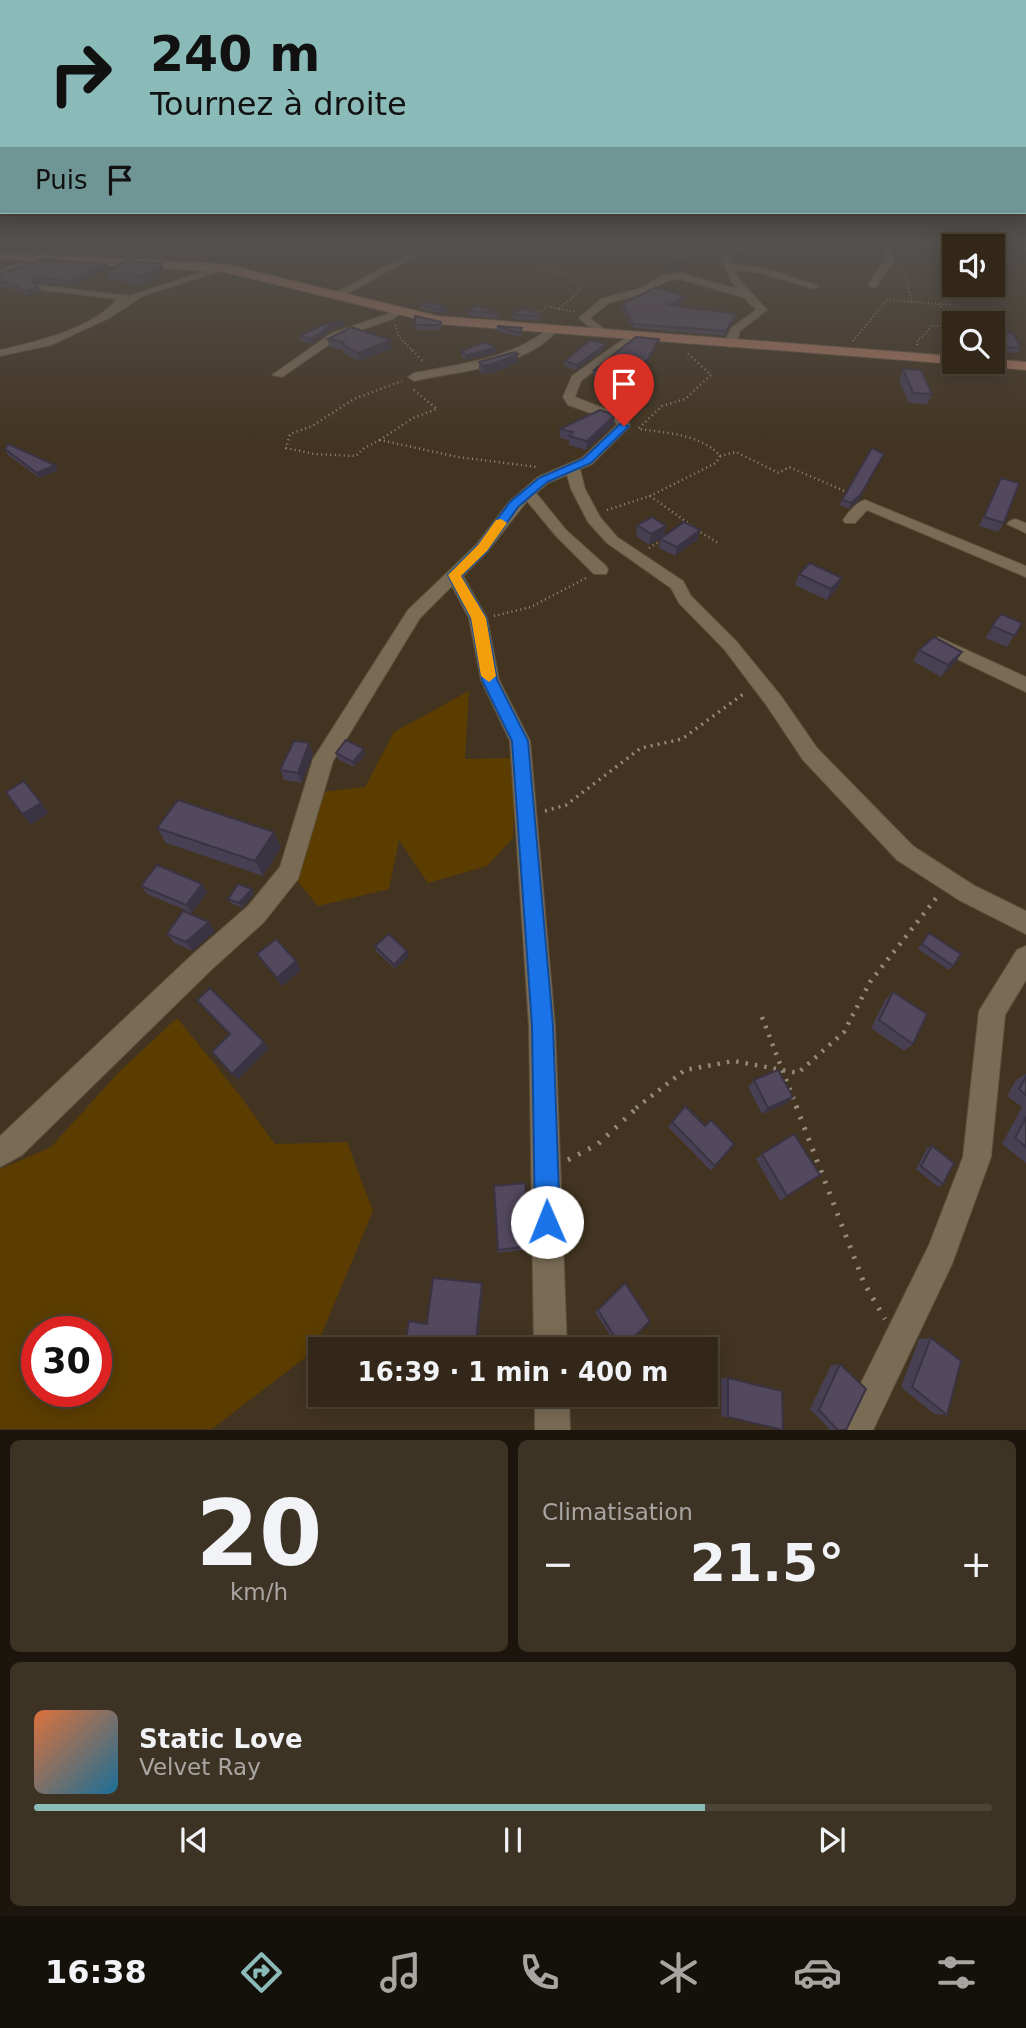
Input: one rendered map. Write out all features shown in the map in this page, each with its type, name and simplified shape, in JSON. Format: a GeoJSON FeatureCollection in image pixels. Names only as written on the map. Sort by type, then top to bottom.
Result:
{"type":"FeatureCollection","features":[{"type":"Feature","properties":{"kind":"main road"},"geometry":{"type":"LineString","coordinates":[[400,314],[438,320],[554,330],[942,359]]}},
{"type":"Feature","properties":{"kind":"main road"},"geometry":{"type":"LineString","coordinates":[[1005,364],[1026,366]]}},
{"type":"Feature","properties":{"kind":"street"},"geometry":{"type":"LineString","coordinates":[[0,353],[47,342],[106,314]]}},
{"type":"Feature","properties":{"kind":"street"},"geometry":{"type":"LineString","coordinates":[[278,374],[336,335],[394,314]]}},
{"type":"Feature","properties":{"kind":"street"},"geometry":{"type":"LineString","coordinates":[[730,344],[735,330],[757,314]]}},
{"type":"Feature","properties":{"kind":"street"},"geometry":{"type":"LineString","coordinates":[[588,315],[584,318],[604,334]]}},
{"type":"Feature","properties":{"kind":"street"},"geometry":{"type":"LineString","coordinates":[[414,377],[527,351],[554,330]]}},
{"type":"Feature","properties":{"kind":"street"},"geometry":{"type":"LineString","coordinates":[[0,1153],[12,1145],[202,962],[256,914],[290,872],[323,759],[414,614],[482,548],[514,505],[527,493],[543,480],[587,461],[631,427],[621,420],[572,402],[569,397],[576,379],[632,336]]}},
{"type":"Feature","properties":{"kind":"street"},"geometry":{"type":"LineString","coordinates":[[568,468],[591,515],[612,540],[677,585],[685,599],[730,645],[810,754],[905,853],[950,882],[1026,923]]}},
{"type":"Feature","properties":{"kind":"street"},"geometry":{"type":"LineString","coordinates":[[527,493],[561,533],[600,570]]}},
{"type":"Feature","properties":{"kind":"street"},"geometry":{"type":"LineString","coordinates":[[850,520],[865,504],[1026,572]]}},
{"type":"Feature","properties":{"kind":"street"},"geometry":{"type":"LineString","coordinates":[[454,575],[478,618],[489,680],[520,741],[542,1026],[551,1337]]}},
{"type":"Feature","properties":{"kind":"street"},"geometry":{"type":"LineString","coordinates":[[933,641],[1026,685]]}},
{"type":"Feature","properties":{"kind":"street"},"geometry":{"type":"LineString","coordinates":[[855,1430],[941,1253],[977,1157],[992,1011],[1026,958]]}},
{"type":"Feature","properties":{"kind":"street"},"geometry":{"type":"LineString","coordinates":[[552,1407],[553,1430]]}},
{"type":"Feature","properties":{"kind":"path"},"geometry":{"type":"LineString","coordinates":[[396,314],[394,327],[399,337],[435,372]]}},
{"type":"Feature","properties":{"kind":"path"},"geometry":{"type":"LineString","coordinates":[[582,314],[588,315]]}},
{"type":"Feature","properties":{"kind":"path"},"geometry":{"type":"LineString","coordinates":[[847,352],[875,314]]}},
{"type":"Feature","properties":{"kind":"path"},"geometry":{"type":"LineString","coordinates":[[919,347],[916,344],[918,339],[922,338],[931,326],[946,326],[945,314]]}},
{"type":"Feature","properties":{"kind":"path"},"geometry":{"type":"LineString","coordinates":[[631,427],[662,406],[685,399],[711,374],[672,339]]}},
{"type":"Feature","properties":{"kind":"path"},"geometry":{"type":"LineString","coordinates":[[380,440],[412,418],[437,409],[402,380],[354,399],[312,426],[290,434],[286,448],[314,454],[355,456],[364,447],[380,440],[457,457],[568,468]]}},
{"type":"Feature","properties":{"kind":"path"},"geometry":{"type":"LineString","coordinates":[[631,427],[701,441],[716,449],[720,456]]}},
{"type":"Feature","properties":{"kind":"path"},"geometry":{"type":"LineString","coordinates":[[591,515],[650,496],[716,463],[720,456],[736,452],[779,473],[789,467],[849,492],[865,504]]}},
{"type":"Feature","properties":{"kind":"path"},"geometry":{"type":"LineString","coordinates":[[650,496],[720,544]]}},
{"type":"Feature","properties":{"kind":"path"},"geometry":{"type":"LineString","coordinates":[[526,817],[566,805],[641,748],[682,739],[759,682]]}},
{"type":"Feature","properties":{"kind":"path"},"geometry":{"type":"LineString","coordinates":[[546,1171],[598,1144],[627,1115],[685,1070],[734,1061],[798,1073],[844,1032],[870,982],[950,882]]}},
{"type":"Feature","properties":{"kind":"path"},"geometry":{"type":"LineString","coordinates":[[762,1017],[864,1283],[898,1341]]}},
{"type":"Feature","properties":{"kind":"shaded area"},"geometry":{"type":"Polygon","coordinates":[[[469,691],[465,759],[516,758],[513,838],[487,866],[428,883],[399,840],[389,889],[318,906],[290,872],[312,793],[365,787],[394,732],[469,691]]]}},
{"type":"Feature","properties":{"kind":"shaded area"},"geometry":{"type":"Polygon","coordinates":[[[177,1018],[238,1093],[275,1144],[347,1142],[373,1211],[320,1337],[308,1337],[308,1355],[212,1429],[0,1429],[0,1169],[51,1147],[119,1072],[177,1018]]]}},
{"type":"Feature","properties":{"kind":"building"},"geometry":{"type":"Polygon","coordinates":[[[512,314],[540,314],[541,314],[538,316],[512,314]]]}},
{"type":"Feature","properties":{"kind":"building"},"geometry":{"type":"Polygon","coordinates":[[[628,314],[736,314],[726,331],[633,324],[628,314]]]}},
{"type":"Feature","properties":{"kind":"building"},"geometry":{"type":"Polygon","coordinates":[[[415,316],[441,322],[440,325],[415,325],[415,316]]]}},
{"type":"Feature","properties":{"kind":"building"},"geometry":{"type":"Polygon","coordinates":[[[343,321],[311,339],[300,336],[322,325],[343,321]]]}},
{"type":"Feature","properties":{"kind":"building"},"geometry":{"type":"Polygon","coordinates":[[[497,326],[522,328],[520,333],[497,326]]]}},
{"type":"Feature","properties":{"kind":"building"},"geometry":{"type":"Polygon","coordinates":[[[351,327],[391,340],[358,353],[342,344],[344,342],[328,339],[351,327]]]}},
{"type":"Feature","properties":{"kind":"building"},"geometry":{"type":"Polygon","coordinates":[[[1005,332],[1013,333],[1021,348],[1005,347],[1005,332]]]}},
{"type":"Feature","properties":{"kind":"building"},"geometry":{"type":"Polygon","coordinates":[[[636,337],[659,339],[648,359],[642,364],[631,361],[612,375],[594,370],[636,337]]]}},
{"type":"Feature","properties":{"kind":"building"},"geometry":{"type":"Polygon","coordinates":[[[590,340],[606,344],[577,365],[565,361],[590,340]]]}},
{"type":"Feature","properties":{"kind":"building"},"geometry":{"type":"Polygon","coordinates":[[[485,342],[496,348],[466,355],[461,351],[485,342]]]}},
{"type":"Feature","properties":{"kind":"building"},"geometry":{"type":"Polygon","coordinates":[[[515,352],[518,354],[495,363],[483,366],[479,362],[515,352]]]}},
{"type":"Feature","properties":{"kind":"building"},"geometry":{"type":"Polygon","coordinates":[[[903,369],[921,370],[932,394],[913,393],[903,369]]]}},
{"type":"Feature","properties":{"kind":"building"},"geometry":{"type":"Polygon","coordinates":[[[600,410],[615,415],[587,441],[569,436],[573,432],[560,429],[600,410]]]}},
{"type":"Feature","properties":{"kind":"building"},"geometry":{"type":"Polygon","coordinates":[[[8,444],[55,465],[37,473],[5,449],[8,444]]]}},
{"type":"Feature","properties":{"kind":"building"},"geometry":{"type":"Polygon","coordinates":[[[872,448],[884,454],[861,494],[851,503],[842,500],[872,448]]]}},
{"type":"Feature","properties":{"kind":"building"},"geometry":{"type":"Polygon","coordinates":[[[1001,478],[1019,483],[1004,523],[984,517],[1001,478]]]}},
{"type":"Feature","properties":{"kind":"building"},"geometry":{"type":"Polygon","coordinates":[[[652,517],[666,526],[651,534],[637,525],[652,517]]]}},
{"type":"Feature","properties":{"kind":"building"},"geometry":{"type":"Polygon","coordinates":[[[684,522],[700,530],[677,547],[660,539],[684,522]]]}},
{"type":"Feature","properties":{"kind":"building"},"geometry":{"type":"Polygon","coordinates":[[[810,563],[842,578],[831,589],[799,574],[810,563]]]}},
{"type":"Feature","properties":{"kind":"building"},"geometry":{"type":"Polygon","coordinates":[[[1001,614],[1022,623],[1015,636],[992,626],[1001,614]]]}},
{"type":"Feature","properties":{"kind":"building"},"geometry":{"type":"Polygon","coordinates":[[[934,637],[962,652],[948,665],[919,650],[934,637]]]}},
{"type":"Feature","properties":{"kind":"building"},"geometry":{"type":"Polygon","coordinates":[[[346,740],[364,749],[353,762],[336,753],[346,740]]]}},
{"type":"Feature","properties":{"kind":"building"},"geometry":{"type":"Polygon","coordinates":[[[294,741],[309,743],[298,773],[280,770],[294,741]]]}},
{"type":"Feature","properties":{"kind":"building"},"geometry":{"type":"Polygon","coordinates":[[[24,781],[41,803],[22,814],[6,792],[24,781]]]}},
{"type":"Feature","properties":{"kind":"building"},"geometry":{"type":"Polygon","coordinates":[[[178,800],[274,832],[255,861],[157,828],[178,800]]]}},
{"type":"Feature","properties":{"kind":"building"},"geometry":{"type":"Polygon","coordinates":[[[157,865],[202,884],[186,905],[141,886],[157,865]]]}},
{"type":"Feature","properties":{"kind":"building"},"geometry":{"type":"Polygon","coordinates":[[[238,884],[252,889],[239,903],[228,899],[238,884]]]}},
{"type":"Feature","properties":{"kind":"building"},"geometry":{"type":"Polygon","coordinates":[[[183,911],[209,922],[186,942],[167,934],[183,911]]]}},
{"type":"Feature","properties":{"kind":"building"},"geometry":{"type":"Polygon","coordinates":[[[929,933],[961,954],[953,966],[922,944],[929,933]]]}},
{"type":"Feature","properties":{"kind":"building"},"geometry":{"type":"Polygon","coordinates":[[[389,934],[407,951],[394,965],[375,946],[389,934]]]}},
{"type":"Feature","properties":{"kind":"building"},"geometry":{"type":"Polygon","coordinates":[[[276,939],[296,961],[277,978],[257,954],[276,939]]]}},
{"type":"Feature","properties":{"kind":"building"},"geometry":{"type":"Polygon","coordinates":[[[210,988],[264,1042],[232,1074],[212,1052],[230,1034],[197,1000],[210,988]]]}},
{"type":"Feature","properties":{"kind":"building"},"geometry":{"type":"Polygon","coordinates":[[[893,992],[927,1014],[913,1044],[879,1020],[893,992]]]}},
{"type":"Feature","properties":{"kind":"building"},"geometry":{"type":"Polygon","coordinates":[[[778,1070],[793,1097],[768,1108],[754,1080],[778,1070]]]}},
{"type":"Feature","properties":{"kind":"building"},"geometry":{"type":"Polygon","coordinates":[[[1026,1077],[1026,1095],[1019,1089],[1026,1077]]]}},
{"type":"Feature","properties":{"kind":"building"},"geometry":{"type":"Polygon","coordinates":[[[685,1106],[705,1126],[711,1120],[734,1144],[715,1166],[672,1122],[685,1106]]]}},
{"type":"Feature","properties":{"kind":"building"},"geometry":{"type":"Polygon","coordinates":[[[1026,1117],[1026,1147],[1015,1138],[1026,1117]]]}},
{"type":"Feature","properties":{"kind":"building"},"geometry":{"type":"Polygon","coordinates":[[[794,1134],[820,1175],[787,1196],[762,1154],[794,1134]]]}},
{"type":"Feature","properties":{"kind":"building"},"geometry":{"type":"Polygon","coordinates":[[[932,1146],[954,1163],[943,1184],[921,1166],[932,1146]]]}},
{"type":"Feature","properties":{"kind":"building"},"geometry":{"type":"Polygon","coordinates":[[[525,1183],[530,1246],[498,1250],[494,1186],[525,1183]]]}},
{"type":"Feature","properties":{"kind":"building"},"geometry":{"type":"Polygon","coordinates":[[[433,1278],[482,1283],[476,1337],[406,1337],[409,1321],[427,1324],[433,1278]]]}},
{"type":"Feature","properties":{"kind":"building"},"geometry":{"type":"Polygon","coordinates":[[[625,1283],[650,1321],[634,1337],[615,1337],[598,1310],[625,1283]]]}},
{"type":"Feature","properties":{"kind":"building"},"geometry":{"type":"Polygon","coordinates":[[[931,1338],[961,1361],[947,1415],[912,1387],[931,1338]]]}},
{"type":"Feature","properties":{"kind":"building"},"geometry":{"type":"Polygon","coordinates":[[[840,1364],[866,1389],[846,1430],[838,1430],[819,1410],[840,1364]]]}},
{"type":"Feature","properties":{"kind":"building"},"geometry":{"type":"Polygon","coordinates":[[[728,1378],[782,1391],[783,1430],[728,1417],[728,1378]]]}},
{"type":"Feature","properties":{"kind":"slow traffic"},"geometry":{"type":"LineString","coordinates":[[489,676],[478,618],[454,575],[482,548],[501,523]]}},
{"type":"Feature","properties":{"kind":"route"},"geometry":{"type":"LineString","coordinates":[[547,1222],[542,1026],[520,741],[489,680],[478,618],[454,575],[482,548],[514,505],[543,480],[587,461],[624,426]]}}]}
